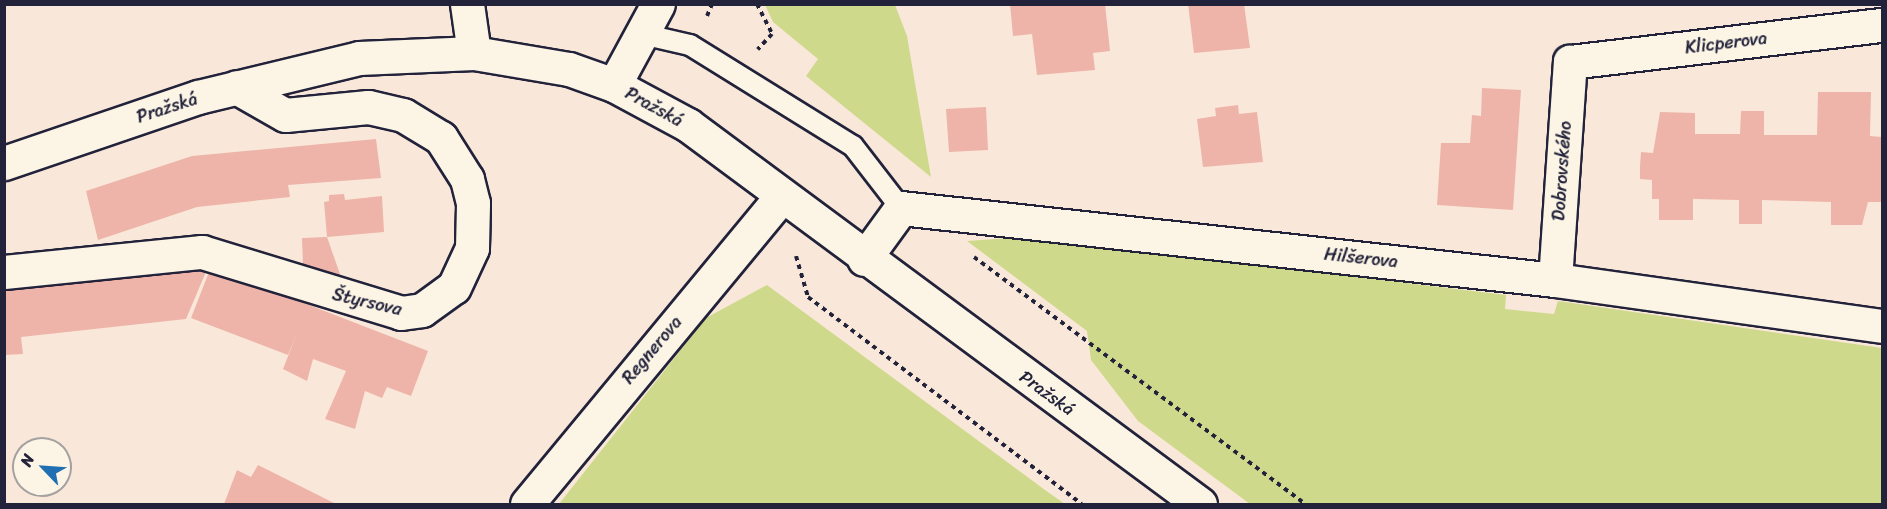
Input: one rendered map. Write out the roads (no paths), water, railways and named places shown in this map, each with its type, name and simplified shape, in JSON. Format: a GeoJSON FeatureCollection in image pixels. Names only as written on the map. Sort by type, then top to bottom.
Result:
{"type":"FeatureCollection","features":[{"type":"Feature","properties":{"kind":"street"},"geometry":{"type":"LineString","coordinates":[[467,4],[474,53]]}},
{"type":"Feature","properties":{"kind":"street"},"geometry":{"type":"LineString","coordinates":[[615,85],[658,4]]}},
{"type":"Feature","properties":{"kind":"street","name":"Klicperova"},"geometry":{"type":"LineString","coordinates":[[1570,62],[1882,25]]}},
{"type":"Feature","properties":{"kind":"street","name":"Pražská"},"geometry":{"type":"LineString","coordinates":[[4,163],[236,87],[359,58],[474,53],[569,69],[615,85],[688,125],[780,198],[1200,504]]}},
{"type":"Feature","properties":{"kind":"street","name":"Dobrovského"},"geometry":{"type":"LineString","coordinates":[[1555,280],[1570,62]]}},
{"type":"Feature","properties":{"kind":"street","name":"Štyrsova"},"geometry":{"type":"LineString","coordinates":[[4,272],[202,252],[401,314],[422,310],[454,287],[471,248],[473,203],[467,179],[441,138],[403,115],[369,107],[285,115],[236,87]]}},
{"type":"Feature","properties":{"kind":"street","name":"Regnerova"},"geometry":{"type":"LineString","coordinates":[[527,504],[780,198]]}},
{"type":"Feature","properties":{"kind":"street"},"geometry":{"type":"LineString","coordinates":[[864,259],[901,208]]}},
{"type":"Feature","properties":{"kind":"street","name":"Hilšerova"},"geometry":{"type":"LineString","coordinates":[[901,208],[1555,280],[1882,326]]}},
{"type":"Feature","properties":{"kind":"lane"},"geometry":{"type":"LineString","coordinates":[[642,34],[690,45],[853,146],[901,208]]}}]}
